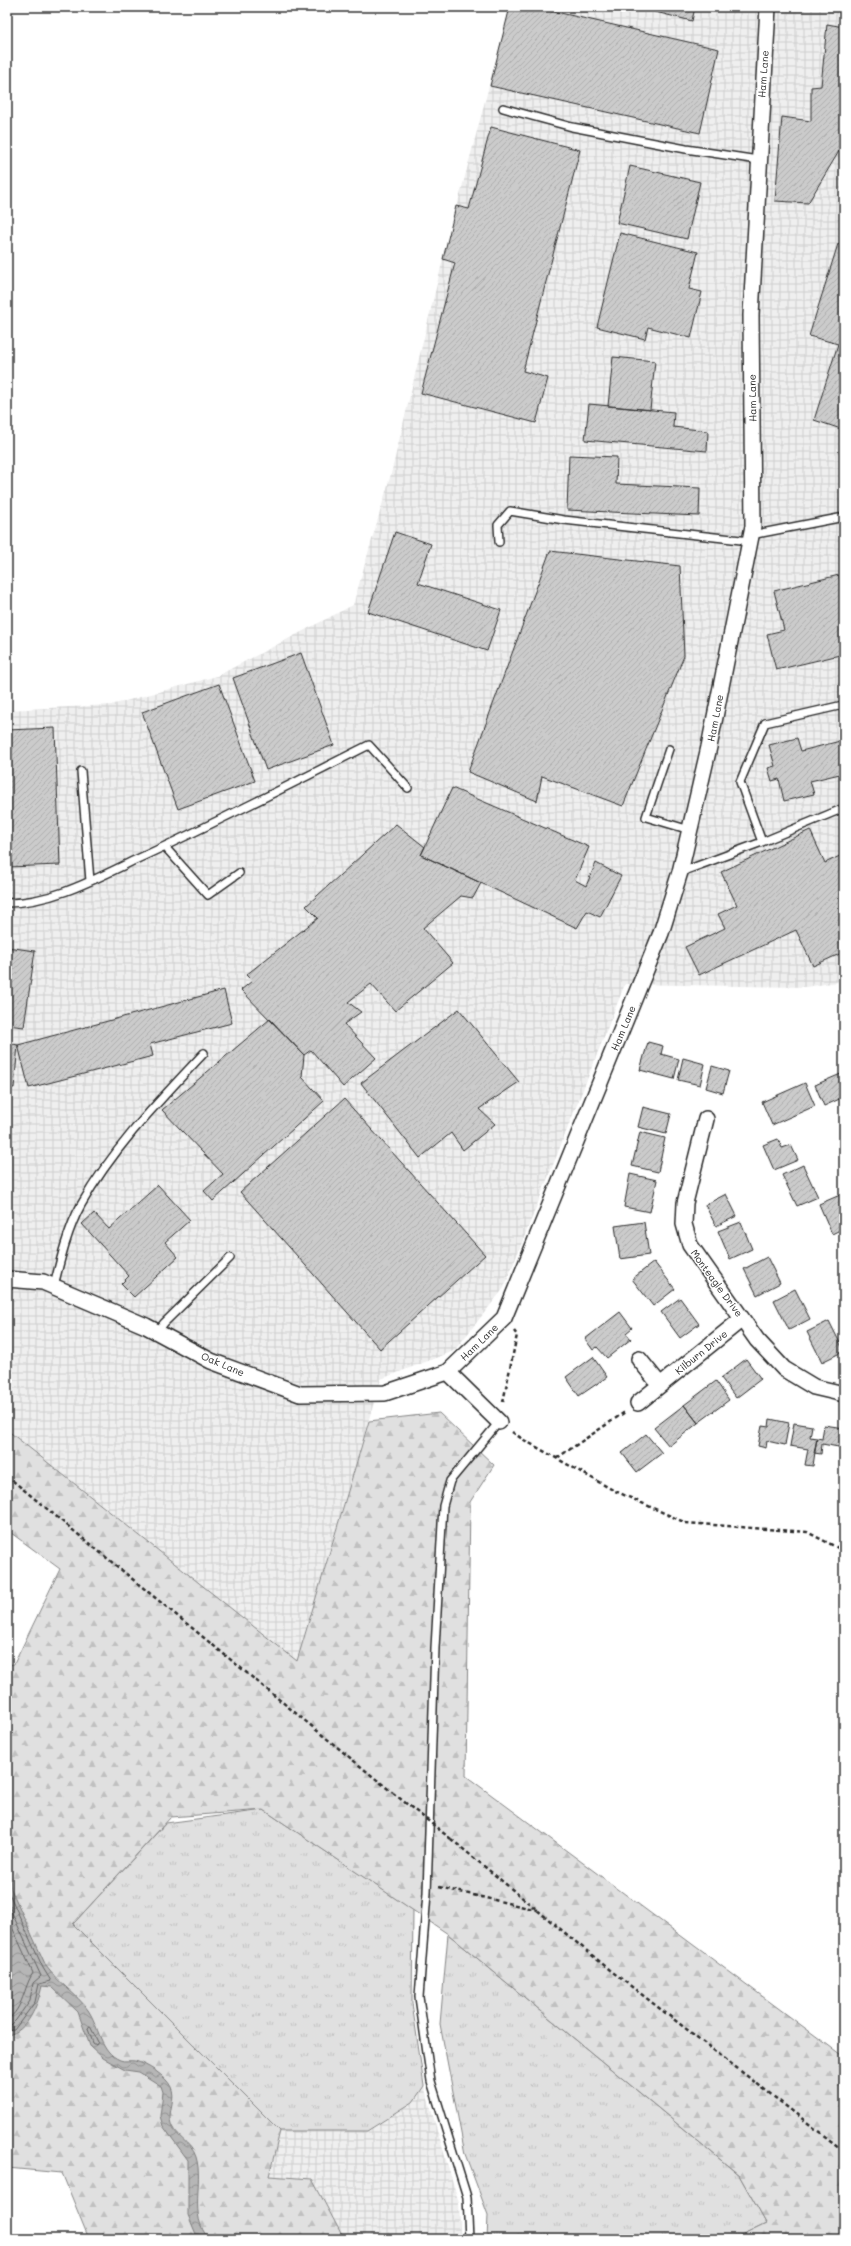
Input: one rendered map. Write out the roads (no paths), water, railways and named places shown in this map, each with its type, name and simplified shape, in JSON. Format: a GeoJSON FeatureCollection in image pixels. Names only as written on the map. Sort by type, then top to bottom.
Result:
{"type":"FeatureCollection","features":[{"type":"Feature","properties":{"kind":"street","name":"Ham Lane"},"geometry":{"type":"LineString","coordinates":[[448,1372],[504,1318],[652,955],[680,872],[690,830],[709,747],[751,538],[751,316],[758,160],[768,7]]}},
{"type":"Feature","properties":{"kind":"street","name":"Monteagle Drive"},"geometry":{"type":"LineString","coordinates":[[706,1119],[685,1203],[684,1224],[690,1245],[757,1340],[784,1369],[814,1387],[844,1394]]}},
{"type":"Feature","properties":{"kind":"street","name":"Oak Lane"},"geometry":{"type":"LineString","coordinates":[[7,1279],[43,1282],[54,1286],[157,1332],[210,1360],[300,1394],[384,1393],[448,1372]]}},
{"type":"Feature","properties":{"kind":"street","name":"Kilburn Drive"},"geometry":{"type":"LineString","coordinates":[[638,1403],[742,1319]]}},
{"type":"Feature","properties":{"kind":"street"},"geometry":{"type":"LineString","coordinates":[[639,1359],[660,1385]]}},
{"type":"Feature","properties":{"kind":"street"},"geometry":{"type":"LineString","coordinates":[[448,1372],[499,1422]]}},
{"type":"Feature","properties":{"kind":"lane"},"geometry":{"type":"LineString","coordinates":[[503,108],[572,127],[686,149],[758,160]]}},
{"type":"Feature","properties":{"kind":"lane"},"geometry":{"type":"LineString","coordinates":[[499,542],[498,525],[510,511],[564,520],[751,538],[844,517]]}},
{"type":"Feature","properties":{"kind":"lane"},"geometry":{"type":"LineString","coordinates":[[762,842],[740,782],[765,723],[843,705]]}},
{"type":"Feature","properties":{"kind":"lane"},"geometry":{"type":"LineString","coordinates":[[7,903],[18,903],[70,890],[165,847],[369,745],[408,788]]}},
{"type":"Feature","properties":{"kind":"lane"},"geometry":{"type":"LineString","coordinates":[[669,749],[646,817],[690,830]]}},
{"type":"Feature","properties":{"kind":"lane"},"geometry":{"type":"LineString","coordinates":[[81,771],[90,881]]}},
{"type":"Feature","properties":{"kind":"lane"},"geometry":{"type":"LineString","coordinates":[[680,872],[762,842],[844,808]]}},
{"type":"Feature","properties":{"kind":"lane"},"geometry":{"type":"LineString","coordinates":[[165,847],[208,895],[240,873]]}},
{"type":"Feature","properties":{"kind":"lane"},"geometry":{"type":"LineString","coordinates":[[54,1286],[59,1262],[80,1207],[96,1182],[142,1121],[204,1053]]}},
{"type":"Feature","properties":{"kind":"lane"},"geometry":{"type":"LineString","coordinates":[[157,1332],[164,1323],[230,1258]]}},
{"type":"Feature","properties":{"kind":"lane"},"geometry":{"type":"LineString","coordinates":[[469,2239],[467,2197],[431,2081],[419,1997],[427,1893],[435,1648],[442,1506],[450,1481],[499,1422]]}},
{"type":"Feature","properties":{"kind":"water"},"geometry":{"type":"Polygon","coordinates":[[[7,1875],[10,1877],[11,1889],[46,1966],[88,2010],[108,2051],[120,2060],[135,2061],[150,2068],[161,2075],[169,2083],[173,2095],[170,2120],[174,2130],[191,2147],[196,2157],[198,2167],[199,2220],[209,2239],[198,2239],[188,2215],[188,2160],[163,2126],[160,2116],[163,2092],[161,2086],[139,2072],[125,2070],[103,2058],[90,2046],[78,2012],[52,1987],[42,1986],[35,2009],[26,2023],[21,2029],[7,2035],[7,1875]]]}}]}
